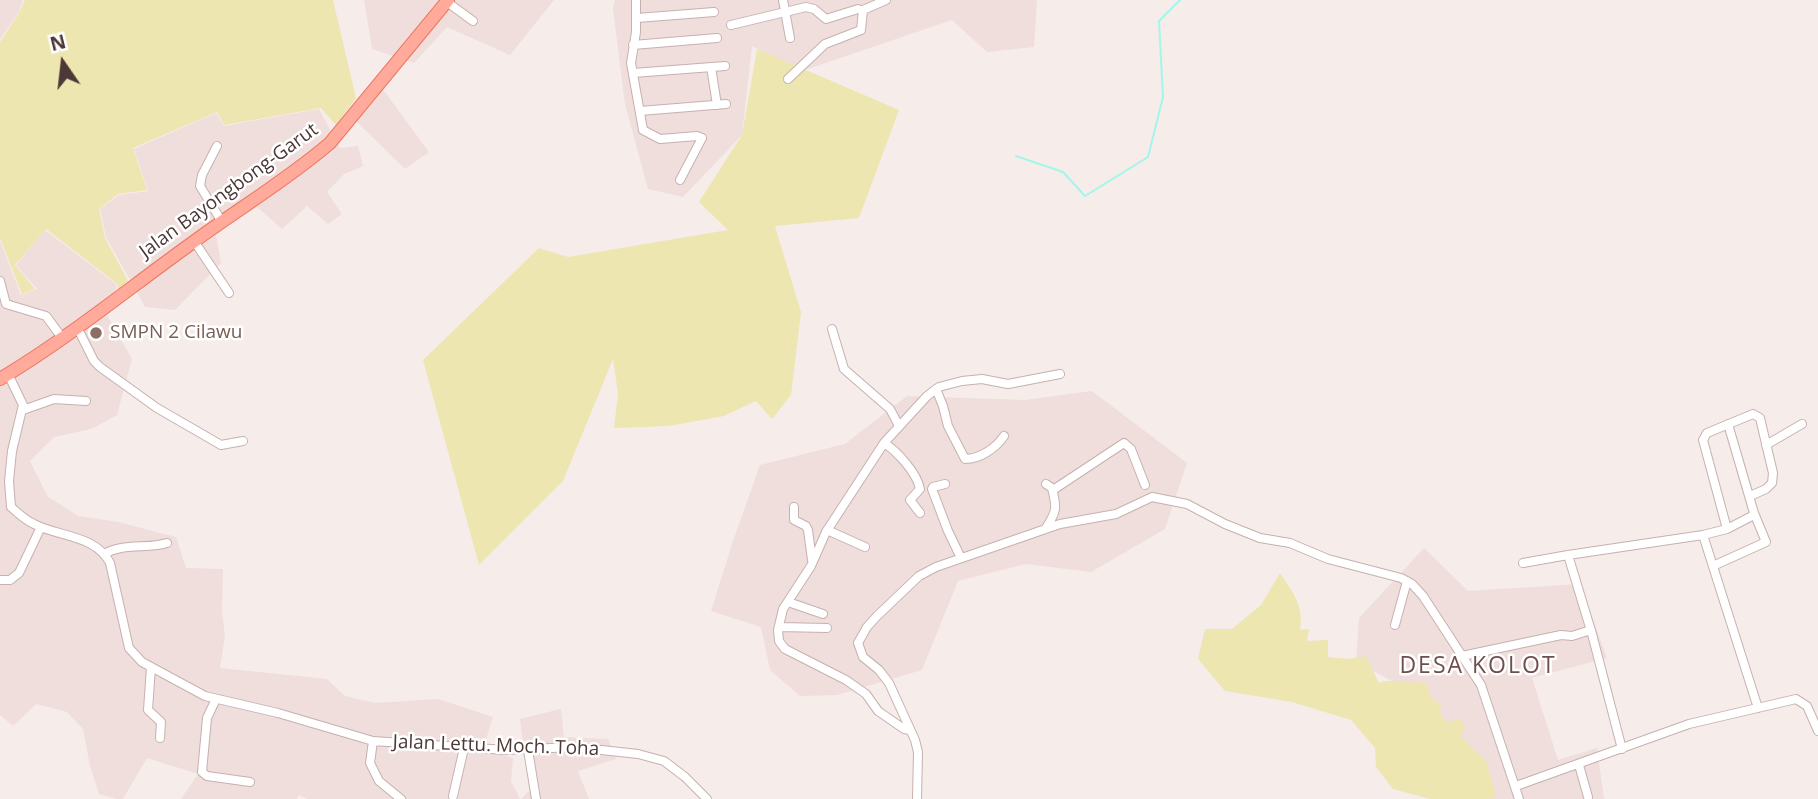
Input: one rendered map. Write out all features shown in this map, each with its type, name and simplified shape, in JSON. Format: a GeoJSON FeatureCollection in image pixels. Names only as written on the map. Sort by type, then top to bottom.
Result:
{"type":"FeatureCollection","features":[{"type":"Feature","properties":{"kind":"main road","name":"Jalan Bayongbong-Garut"},"geometry":{"type":"LineString","coordinates":[[4,377],[63,340],[194,241],[312,159],[330,143],[448,1]]}},
{"type":"Feature","properties":{"kind":"street"},"geometry":{"type":"LineString","coordinates":[[636,0],[637,18],[631,63],[643,130],[656,139],[697,136],[702,138],[680,180]]}},
{"type":"Feature","properties":{"kind":"street"},"geometry":{"type":"LineString","coordinates":[[783,0],[790,38]]}},
{"type":"Feature","properties":{"kind":"street"},"geometry":{"type":"LineString","coordinates":[[788,79],[825,44],[861,30],[863,10],[886,0]]}},
{"type":"Feature","properties":{"kind":"street"},"geometry":{"type":"LineString","coordinates":[[448,1],[473,21]]}},
{"type":"Feature","properties":{"kind":"street"},"geometry":{"type":"LineString","coordinates":[[731,25],[809,7],[826,19],[858,9]]}},
{"type":"Feature","properties":{"kind":"street"},"geometry":{"type":"LineString","coordinates":[[637,18],[714,12]]}},
{"type":"Feature","properties":{"kind":"street"},"geometry":{"type":"LineString","coordinates":[[633,45],[717,38]]}},
{"type":"Feature","properties":{"kind":"street"},"geometry":{"type":"LineString","coordinates":[[633,73],[725,66]]}},
{"type":"Feature","properties":{"kind":"street"},"geometry":{"type":"LineString","coordinates":[[711,67],[717,105]]}},
{"type":"Feature","properties":{"kind":"street"},"geometry":{"type":"LineString","coordinates":[[640,111],[726,104]]}},
{"type":"Feature","properties":{"kind":"street"},"geometry":{"type":"LineString","coordinates":[[217,146],[202,175],[200,186],[222,222]]}},
{"type":"Feature","properties":{"kind":"street"},"geometry":{"type":"LineString","coordinates":[[194,241],[229,293]]}},
{"type":"Feature","properties":{"kind":"street"},"geometry":{"type":"LineString","coordinates":[[0,281],[6,304],[46,316],[63,340]]}},
{"type":"Feature","properties":{"kind":"street"},"geometry":{"type":"LineString","coordinates":[[77,327],[100,367],[157,408],[220,445],[243,441]]}},
{"type":"Feature","properties":{"kind":"street"},"geometry":{"type":"LineString","coordinates":[[832,328],[844,369],[890,409],[899,425]]}},
{"type":"Feature","properties":{"kind":"street"},"geometry":{"type":"LineString","coordinates":[[910,730],[904,729],[878,711],[866,694],[846,680],[785,649],[779,640],[781,627],[830,532],[899,425],[936,389],[972,379],[1008,384],[1060,374]]}},
{"type":"Feature","properties":{"kind":"street"},"geometry":{"type":"LineString","coordinates":[[4,377],[20,397],[23,410],[12,452],[9,500],[11,507],[41,527],[94,545],[105,554],[116,548],[167,543]]}},
{"type":"Feature","properties":{"kind":"street"},"geometry":{"type":"LineString","coordinates":[[936,389],[948,426],[965,459],[989,451],[1004,436]]}},
{"type":"Feature","properties":{"kind":"street"},"geometry":{"type":"LineString","coordinates":[[23,410],[54,399],[86,401]]}},
{"type":"Feature","properties":{"kind":"street"},"geometry":{"type":"LineString","coordinates":[[1727,529],[1703,440],[1707,433],[1750,414],[1760,418],[1773,473],[1772,482],[1766,489],[1750,496]]}},
{"type":"Feature","properties":{"kind":"street"},"geometry":{"type":"LineString","coordinates":[[1713,566],[1766,542],[1754,513],[1728,424]]}},
{"type":"Feature","properties":{"kind":"street"},"geometry":{"type":"LineString","coordinates":[[1766,444],[1802,424]]}},
{"type":"Feature","properties":{"kind":"street"},"geometry":{"type":"LineString","coordinates":[[1046,528],[1056,513],[1049,487],[1124,443],[1131,449],[1145,485]]}},
{"type":"Feature","properties":{"kind":"street"},"geometry":{"type":"LineString","coordinates":[[888,445],[898,452],[919,484],[920,489],[910,500],[920,513]]}},
{"type":"Feature","properties":{"kind":"street"},"geometry":{"type":"LineString","coordinates":[[945,484],[932,489],[961,558]]}},
{"type":"Feature","properties":{"kind":"street"},"geometry":{"type":"LineString","coordinates":[[917,799],[918,752],[910,730],[888,683],[858,648],[859,639],[877,616],[919,576],[936,567],[1046,528],[1104,518],[1123,512],[1148,498],[1158,497],[1187,504],[1259,538],[1290,543],[1328,559],[1383,572],[1407,581],[1423,596],[1486,695],[1519,799]]}},
{"type":"Feature","properties":{"kind":"street"},"geometry":{"type":"LineString","coordinates":[[794,507],[794,520],[808,530],[812,563]]}},
{"type":"Feature","properties":{"kind":"street"},"geometry":{"type":"LineString","coordinates":[[1523,563],[1703,535],[1727,529],[1754,513]]}},
{"type":"Feature","properties":{"kind":"street"},"geometry":{"type":"LineString","coordinates":[[0,580],[10,580],[19,573],[41,527]]}},
{"type":"Feature","properties":{"kind":"street"},"geometry":{"type":"LineString","coordinates":[[830,532],[865,547]]}},
{"type":"Feature","properties":{"kind":"street"},"geometry":{"type":"LineString","coordinates":[[1703,535],[1758,708]]}},
{"type":"Feature","properties":{"kind":"street","name":"Jalan Lettu. Moch. Toha"},"geometry":{"type":"LineString","coordinates":[[105,554],[116,586],[130,648],[142,662],[205,696],[278,713],[373,741],[528,750],[574,747],[638,754],[664,761],[707,799]]}},
{"type":"Feature","properties":{"kind":"street"},"geometry":{"type":"LineString","coordinates":[[1568,555],[1622,749]]}},
{"type":"Feature","properties":{"kind":"street"},"geometry":{"type":"LineString","coordinates":[[1395,625],[1407,581]]}},
{"type":"Feature","properties":{"kind":"street"},"geometry":{"type":"LineString","coordinates":[[791,604],[823,614]]}},
{"type":"Feature","properties":{"kind":"street"},"geometry":{"type":"LineString","coordinates":[[781,627],[827,628]]}},
{"type":"Feature","properties":{"kind":"street"},"geometry":{"type":"LineString","coordinates":[[1462,656],[1591,630]]}},
{"type":"Feature","properties":{"kind":"street"},"geometry":{"type":"LineString","coordinates":[[151,667],[148,710],[161,722],[160,738]]}},
{"type":"Feature","properties":{"kind":"street"},"geometry":{"type":"LineString","coordinates":[[216,699],[207,718],[202,772],[207,776],[250,782]]}},
{"type":"Feature","properties":{"kind":"street"},"geometry":{"type":"LineString","coordinates":[[1516,786],[1689,724],[1799,699],[1807,706],[1818,732]]}},
{"type":"Feature","properties":{"kind":"street"},"geometry":{"type":"LineString","coordinates":[[373,741],[370,763],[379,781],[401,799]]}},
{"type":"Feature","properties":{"kind":"street"},"geometry":{"type":"LineString","coordinates":[[453,796],[464,748]]}},
{"type":"Feature","properties":{"kind":"street"},"geometry":{"type":"LineString","coordinates":[[528,750],[536,799]]}},
{"type":"Feature","properties":{"kind":"street"},"geometry":{"type":"LineString","coordinates":[[1579,765],[1588,797]]}},
{"type":"Feature","properties":{"kind":"shaded area"},"geometry":{"type":"Polygon","coordinates":[[[0,0],[23,0],[18,14],[0,39],[0,0]]]}},
{"type":"Feature","properties":{"kind":"shaded area"},"geometry":{"type":"Polygon","coordinates":[[[25,0],[333,0],[356,98],[336,125],[321,108],[224,125],[217,112],[133,148],[147,190],[118,194],[99,209],[105,238],[128,281],[117,290],[118,285],[46,229],[15,265],[35,289],[22,294],[0,238],[0,42],[25,0]]]}},
{"type":"Feature","properties":{"kind":"shaded area"},"geometry":{"type":"Polygon","coordinates":[[[364,0],[554,0],[510,55],[447,27],[414,63],[372,49],[364,0]]]}},
{"type":"Feature","properties":{"kind":"shaded area"},"geometry":{"type":"Polygon","coordinates":[[[615,0],[1037,0],[1034,47],[987,52],[952,20],[802,71],[752,46],[742,135],[683,197],[648,189],[625,104],[613,8],[615,0]]]}},
{"type":"Feature","properties":{"kind":"shaded area"},"geometry":{"type":"Polygon","coordinates":[[[757,49],[899,110],[859,218],[775,226],[801,312],[791,395],[772,419],[756,401],[724,416],[669,426],[614,428],[618,394],[613,359],[563,481],[479,565],[423,360],[539,248],[568,257],[728,230],[699,202],[742,135],[757,49]]]}},
{"type":"Feature","properties":{"kind":"shaded area"},"geometry":{"type":"Polygon","coordinates":[[[382,88],[429,152],[405,169],[356,121],[382,88]]]}},
{"type":"Feature","properties":{"kind":"shaded area"},"geometry":{"type":"Polygon","coordinates":[[[319,109],[340,148],[358,146],[363,166],[344,174],[327,192],[342,214],[328,224],[307,206],[282,229],[257,207],[216,235],[221,263],[175,310],[145,307],[106,237],[100,209],[119,195],[148,191],[134,149],[216,113],[224,126],[319,109]]]}},
{"type":"Feature","properties":{"kind":"shaded area"},"geometry":{"type":"Polygon","coordinates":[[[45,230],[117,285],[107,315],[132,359],[117,415],[91,429],[54,437],[30,461],[48,497],[78,516],[118,522],[176,537],[186,568],[223,569],[222,611],[225,636],[220,668],[327,679],[345,696],[375,703],[438,699],[493,717],[483,749],[513,758],[511,781],[520,799],[307,799],[299,795],[297,799],[181,799],[198,774],[147,758],[123,799],[117,799],[99,794],[83,729],[67,712],[36,704],[13,726],[0,715],[0,241],[21,295],[37,289],[16,265],[45,230]]]}},
{"type":"Feature","properties":{"kind":"shaded area"},"geometry":{"type":"Polygon","coordinates":[[[1092,391],[1187,463],[1165,529],[1091,572],[1026,564],[958,581],[922,670],[837,695],[800,696],[770,670],[761,627],[711,611],[760,465],[845,444],[907,396],[1025,400],[1092,391]]]}},
{"type":"Feature","properties":{"kind":"shaded area"},"geometry":{"type":"Polygon","coordinates":[[[1424,548],[1468,591],[1580,584],[1607,658],[1532,678],[1558,760],[1597,748],[1604,799],[1460,799],[1434,705],[1356,661],[1359,618],[1424,548]]]}},
{"type":"Feature","properties":{"kind":"shaded area"},"geometry":{"type":"Polygon","coordinates":[[[1280,573],[1299,606],[1300,630],[1309,629],[1307,641],[1328,640],[1328,657],[1349,659],[1366,656],[1379,683],[1428,683],[1429,696],[1442,706],[1439,712],[1446,722],[1461,719],[1465,727],[1460,736],[1486,761],[1496,796],[1490,799],[1430,799],[1393,789],[1376,767],[1375,748],[1351,720],[1292,702],[1225,691],[1198,659],[1205,629],[1232,629],[1261,605],[1280,573]]]}},
{"type":"Feature","properties":{"kind":"shaded area"},"geometry":{"type":"Polygon","coordinates":[[[561,709],[564,737],[608,739],[616,759],[578,771],[589,799],[521,799],[533,787],[524,752],[520,719],[561,709]]]}},
{"type":"Feature","properties":{"kind":"waterway"},"geometry":{"type":"LineString","coordinates":[[1016,156],[1063,172],[1085,196],[1148,157],[1163,97],[1159,21],[1180,0]]}},
{"type":"Feature","properties":{"kind":"place","name":"SMPN 2 Cilawu"},"geometry":{"type":"Point","coordinates":[96,333]}},
{"type":"Feature","properties":{"kind":"district","name":"DESA KOLOT"},"geometry":{"type":"Point","coordinates":[1478,666]}}]}
